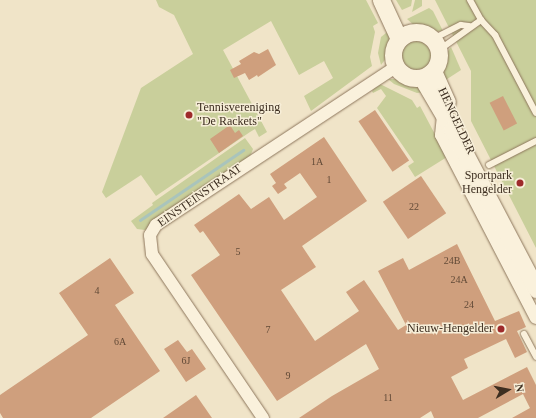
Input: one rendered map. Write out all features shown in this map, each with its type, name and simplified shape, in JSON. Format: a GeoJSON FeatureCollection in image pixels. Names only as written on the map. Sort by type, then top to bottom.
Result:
{"type":"FeatureCollection","features":[{"type":"Feature","properties":{"kind":"main road"},"geometry":{"type":"LineString","coordinates":[[381,0],[406,36]]}},
{"type":"Feature","properties":{"kind":"main road"},"geometry":{"type":"LineString","coordinates":[[393,0],[406,36]]}},
{"type":"Feature","properties":{"kind":"main road"},"geometry":{"type":"LineString","coordinates":[[425,34],[436,45],[438,62],[427,74],[410,78],[396,67],[393,55],[406,36],[425,34]]}},
{"type":"Feature","properties":{"kind":"main road","name":"HENGELDER"},"geometry":{"type":"LineString","coordinates":[[427,74],[442,116],[452,129],[536,289]]}},
{"type":"Feature","properties":{"kind":"main road","name":"HENGELDER"},"geometry":{"type":"LineString","coordinates":[[427,74],[457,126],[536,277]]}},
{"type":"Feature","properties":{"kind":"street","name":"EINSTEINSTRAAT"},"geometry":{"type":"LineString","coordinates":[[263,418],[152,254],[150,235],[156,225],[396,67]]}},
{"type":"Feature","properties":{"kind":"street","name":"HENGELDER"},"geometry":{"type":"LineString","coordinates":[[442,116],[441,135],[536,318]]}},
{"type":"Feature","properties":{"kind":"lane"},"geometry":{"type":"LineString","coordinates":[[470,0],[481,20],[495,35],[536,113]]}},
{"type":"Feature","properties":{"kind":"lane"},"geometry":{"type":"LineString","coordinates":[[436,45],[461,26],[469,26],[481,20]]}},
{"type":"Feature","properties":{"kind":"lane"},"geometry":{"type":"LineString","coordinates":[[436,45],[464,34],[469,26]]}},
{"type":"Feature","properties":{"kind":"lane"},"geometry":{"type":"LineString","coordinates":[[489,165],[536,140]]}},
{"type":"Feature","properties":{"kind":"lane"},"geometry":{"type":"LineString","coordinates":[[524,334],[536,355]]}},
{"type":"Feature","properties":{"kind":"green space"},"geometry":{"type":"Polygon","coordinates":[[[156,0],[366,0],[378,23],[373,26],[375,32],[370,57],[372,66],[311,111],[304,96],[333,78],[324,61],[299,75],[271,21],[223,50],[267,132],[259,137],[255,129],[156,196],[141,175],[106,198],[102,192],[141,88],[193,54],[174,15],[159,7],[156,0]]]}},
{"type":"Feature","properties":{"kind":"green space"},"geometry":{"type":"Polygon","coordinates":[[[396,0],[412,0],[411,6],[402,10],[396,0]]]}},
{"type":"Feature","properties":{"kind":"green space"},"geometry":{"type":"Polygon","coordinates":[[[415,0],[422,0],[422,6],[412,12],[415,0]]]}},
{"type":"Feature","properties":{"kind":"green space","name":"Sportpark Hengelder"},"geometry":{"type":"Polygon","coordinates":[[[435,0],[536,0],[536,248],[471,121],[471,71],[435,0]]]}},
{"type":"Feature","properties":{"kind":"green space"},"geometry":{"type":"Polygon","coordinates":[[[429,8],[433,11],[443,31],[433,32],[416,27],[407,19],[429,8]]]}},
{"type":"Feature","properties":{"kind":"green space"},"geometry":{"type":"Polygon","coordinates":[[[391,29],[392,38],[387,57],[381,65],[378,53],[381,37],[391,29]]]}},
{"type":"Feature","properties":{"kind":"green space"},"geometry":{"type":"Polygon","coordinates":[[[416,41],[427,45],[431,56],[427,67],[416,71],[405,67],[401,56],[405,45],[416,41]]]}},
{"type":"Feature","properties":{"kind":"green space"},"geometry":{"type":"Polygon","coordinates":[[[451,47],[461,70],[441,83],[441,70],[445,55],[451,47]]]}},
{"type":"Feature","properties":{"kind":"green space"},"geometry":{"type":"Polygon","coordinates":[[[388,79],[401,79],[419,86],[425,92],[417,93],[394,84],[388,79]]]}},
{"type":"Feature","properties":{"kind":"green space"},"geometry":{"type":"Polygon","coordinates":[[[378,83],[412,100],[417,108],[420,106],[447,157],[415,177],[408,166],[414,162],[377,108],[386,96],[381,89],[373,93],[372,91],[378,83]]]}},
{"type":"Feature","properties":{"kind":"green space"},"geometry":{"type":"Polygon","coordinates":[[[245,138],[253,149],[250,157],[145,230],[137,229],[131,221],[153,205],[152,203],[245,138]]]}},
{"type":"Feature","properties":{"kind":"building"},"geometry":{"type":"Polygon","coordinates":[[[268,49],[276,65],[258,77],[257,75],[249,80],[245,73],[234,78],[230,70],[241,64],[239,61],[254,52],[259,54],[268,49]]]}},
{"type":"Feature","properties":{"kind":"building"},"geometry":{"type":"Polygon","coordinates":[[[503,96],[517,124],[504,130],[490,103],[503,96]]]}},
{"type":"Feature","properties":{"kind":"building"},"geometry":{"type":"Polygon","coordinates":[[[375,110],[409,161],[393,172],[358,121],[375,110]]]}},
{"type":"Feature","properties":{"kind":"building"},"geometry":{"type":"Polygon","coordinates":[[[230,125],[235,133],[239,130],[243,136],[219,153],[210,139],[230,125]]]}},
{"type":"Feature","properties":{"kind":"building"},"geometry":{"type":"Polygon","coordinates":[[[324,137],[367,201],[302,246],[316,267],[281,290],[315,341],[359,311],[346,292],[364,280],[398,330],[406,325],[378,271],[403,258],[409,270],[457,244],[495,321],[519,311],[526,327],[517,331],[527,352],[515,358],[506,339],[464,359],[468,368],[451,377],[463,400],[527,367],[536,385],[536,418],[512,418],[530,408],[523,394],[478,418],[434,418],[431,411],[420,418],[299,418],[332,396],[379,369],[366,344],[277,401],[191,275],[220,255],[203,231],[200,233],[194,225],[239,194],[251,209],[269,197],[284,220],[317,197],[300,173],[284,184],[287,188],[278,194],[272,186],[276,183],[270,174],[324,137]]]}},
{"type":"Feature","properties":{"kind":"building"},"geometry":{"type":"Polygon","coordinates":[[[421,176],[446,213],[408,239],[383,202],[421,176]]]}},
{"type":"Feature","properties":{"kind":"building"},"geometry":{"type":"Polygon","coordinates":[[[110,258],[134,293],[115,305],[160,371],[91,418],[3,418],[0,413],[0,395],[88,335],[59,293],[110,258]]]}},
{"type":"Feature","properties":{"kind":"building"},"geometry":{"type":"Polygon","coordinates":[[[178,340],[187,352],[192,349],[206,369],[186,382],[164,349],[178,340]]]}},
{"type":"Feature","properties":{"kind":"building"},"geometry":{"type":"Polygon","coordinates":[[[196,395],[212,418],[163,418],[196,395]]]}},
{"type":"Feature","properties":{"kind":"waterway"},"geometry":{"type":"LineString","coordinates":[[140,220],[243,150]]}},
{"type":"Feature","properties":{"kind":"place","name":"Tennisvereniging \"De Rackets\""},"geometry":{"type":"Point","coordinates":[189,115]}},
{"type":"Feature","properties":{"kind":"place","name":"Sportpark Hengelder"},"geometry":{"type":"Point","coordinates":[520,183]}},
{"type":"Feature","properties":{"kind":"place","name":"Nieuw-Hengelder"},"geometry":{"type":"Point","coordinates":[501,329]}}]}
